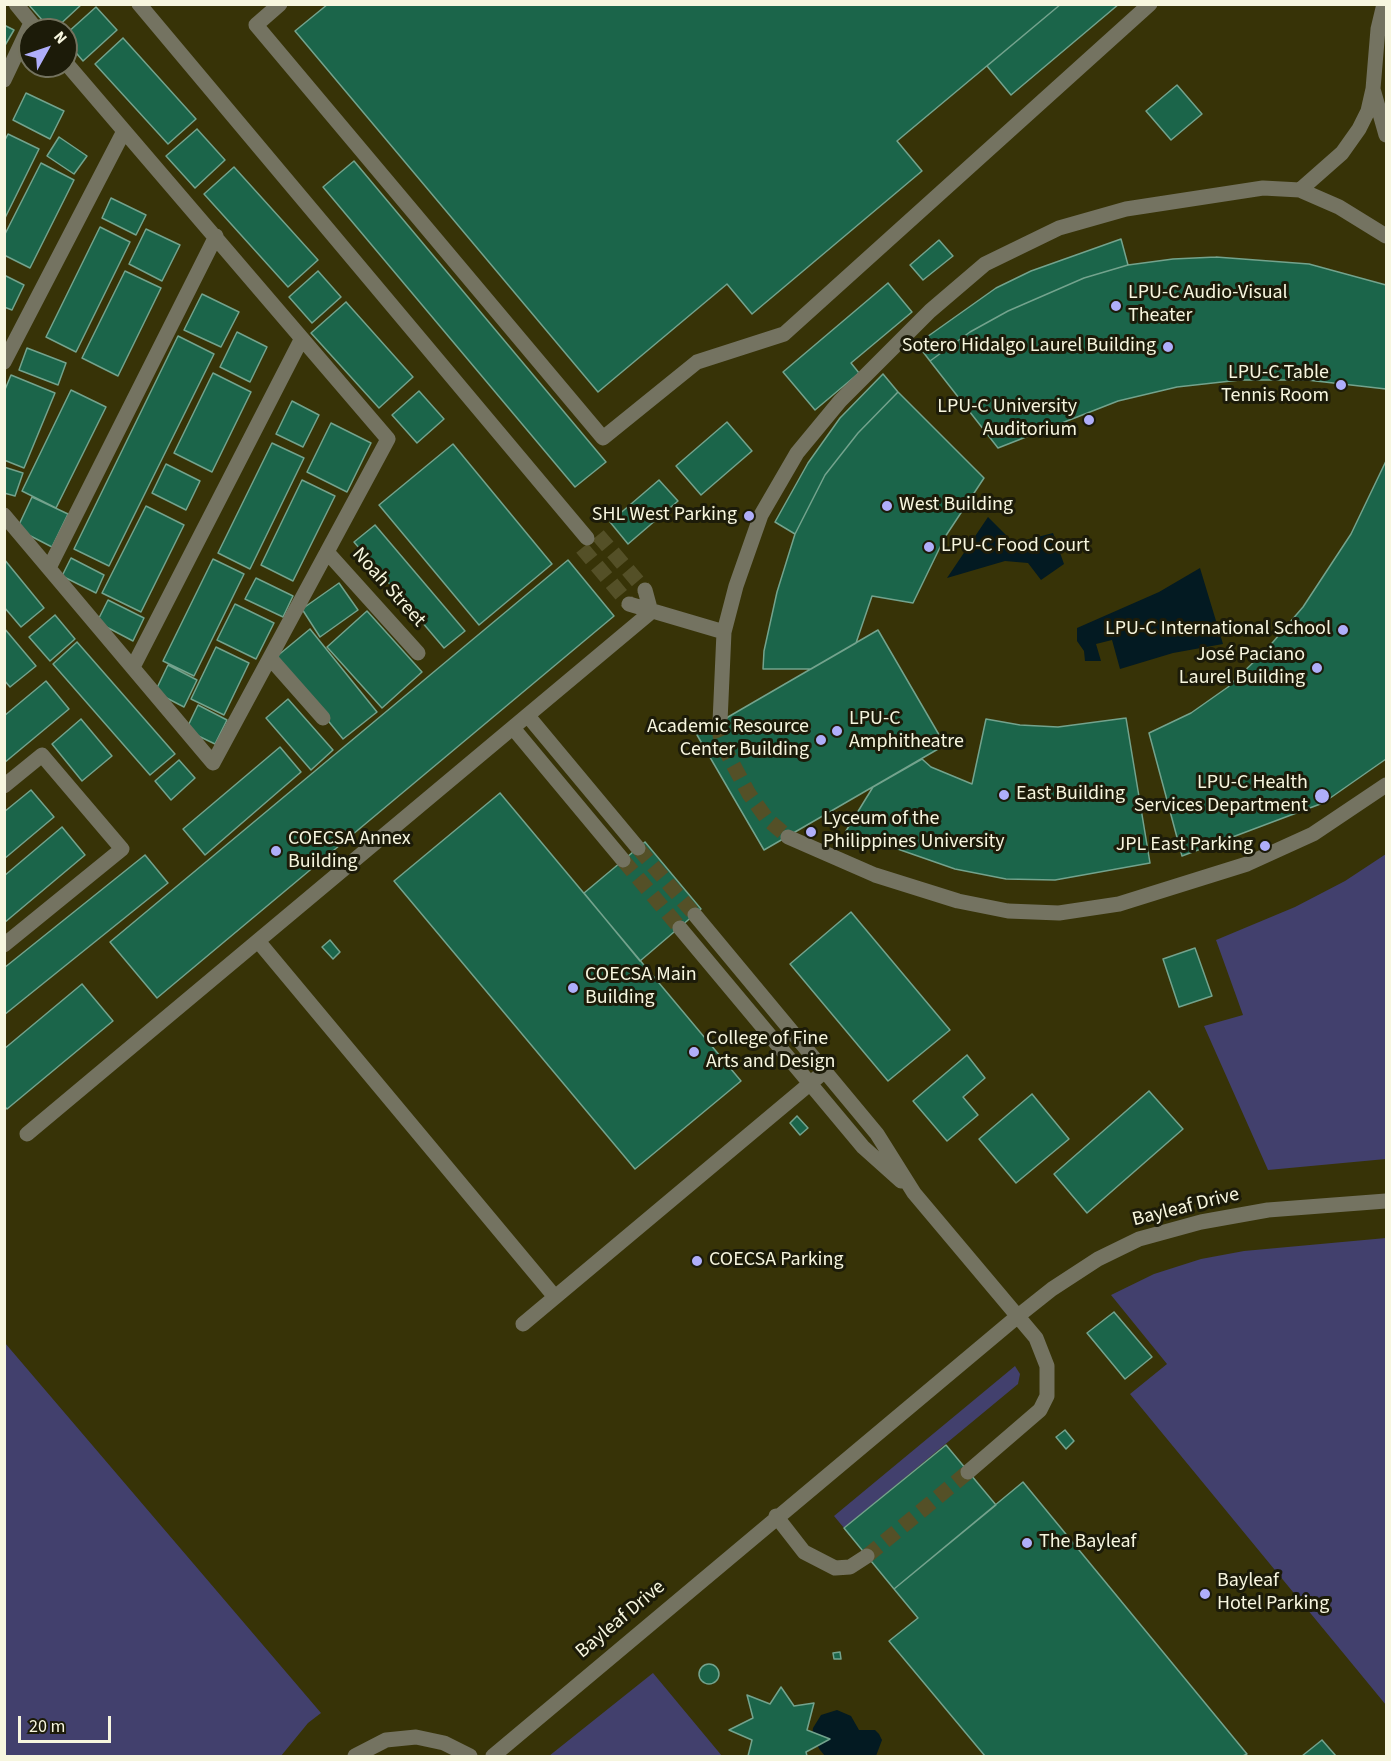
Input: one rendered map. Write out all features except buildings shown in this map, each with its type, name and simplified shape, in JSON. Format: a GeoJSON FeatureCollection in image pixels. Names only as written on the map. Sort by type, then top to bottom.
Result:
{"type":"FeatureCollection","features":[{"type":"Feature","properties":{"kind":"street"},"geometry":{"type":"LineString","coordinates":[[16,4],[27,18]]}},
{"type":"Feature","properties":{"kind":"street"},"geometry":{"type":"LineString","coordinates":[[139,4],[589,540]]}},
{"type":"Feature","properties":{"kind":"street"},"geometry":{"type":"LineString","coordinates":[[280,4],[256,25],[603,438],[697,362],[784,334],[1150,4]]}},
{"type":"Feature","properties":{"kind":"street"},"geometry":{"type":"LineString","coordinates":[[1300,190],[1326,170],[1354,137],[1368,111],[1373,89],[1374,55],[1384,4]]}},
{"type":"Feature","properties":{"kind":"street"},"geometry":{"type":"LineString","coordinates":[[4,80],[18,55]]}},
{"type":"Feature","properties":{"kind":"street"},"geometry":{"type":"LineString","coordinates":[[4,515],[213,763],[388,439],[78,77]]}},
{"type":"Feature","properties":{"kind":"street"},"geometry":{"type":"LineString","coordinates":[[1373,89],[1386,135]]}},
{"type":"Feature","properties":{"kind":"street"},"geometry":{"type":"LineString","coordinates":[[4,362],[124,131]]}},
{"type":"Feature","properties":{"kind":"street"},"geometry":{"type":"LineString","coordinates":[[720,722],[724,632],[749,543],[761,515],[797,453],[840,401],[922,319],[985,264],[1059,228],[1125,209],[1263,188],[1300,190],[1339,207],[1386,236]]}},
{"type":"Feature","properties":{"kind":"street"},"geometry":{"type":"LineString","coordinates":[[49,568],[216,236]]}},
{"type":"Feature","properties":{"kind":"street"},"geometry":{"type":"LineString","coordinates":[[133,667],[302,340]]}},
{"type":"Feature","properties":{"kind":"street","name":"Noah Street"},"geometry":{"type":"LineString","coordinates":[[327,552],[418,653]]}},
{"type":"Feature","properties":{"kind":"street"},"geometry":{"type":"LineString","coordinates":[[645,590],[651,612]]}},
{"type":"Feature","properties":{"kind":"street"},"geometry":{"type":"LineString","coordinates":[[629,604],[724,632]]}},
{"type":"Feature","properties":{"kind":"street"},"geometry":{"type":"LineString","coordinates":[[27,1134],[651,612]]}},
{"type":"Feature","properties":{"kind":"street"},"geometry":{"type":"LineString","coordinates":[[270,658],[323,718]]}},
{"type":"Feature","properties":{"kind":"street"},"geometry":{"type":"LineString","coordinates":[[528,716],[638,848]]}},
{"type":"Feature","properties":{"kind":"street"},"geometry":{"type":"LineString","coordinates":[[513,728],[623,860]]}},
{"type":"Feature","properties":{"kind":"street"},"geometry":{"type":"LineString","coordinates":[[4,786],[42,755],[122,849],[4,945]]}},
{"type":"Feature","properties":{"kind":"street"},"geometry":{"type":"LineString","coordinates":[[788,837],[875,875],[958,901],[1008,911],[1070,912],[1119,904],[1247,864],[1313,834],[1386,785]]}},
{"type":"Feature","properties":{"kind":"street"},"geometry":{"type":"LineString","coordinates":[[695,915],[877,1134],[914,1193]]}},
{"type":"Feature","properties":{"kind":"street"},"geometry":{"type":"LineString","coordinates":[[680,928],[863,1147],[914,1193],[1036,1338],[1047,1366],[1047,1396],[1040,1410],[1030,1422],[968,1473]]}},
{"type":"Feature","properties":{"kind":"street"},"geometry":{"type":"LineString","coordinates":[[258,941],[555,1297]]}},
{"type":"Feature","properties":{"kind":"street"},"geometry":{"type":"LineString","coordinates":[[523,1323],[825,1071]]}},
{"type":"Feature","properties":{"kind":"street","name":"Bayleaf Drive"},"geometry":{"type":"LineString","coordinates":[[493,1756],[776,1516],[1018,1316],[1052,1289],[1098,1259],[1139,1239],[1201,1222],[1268,1210],[1386,1201]]}},
{"type":"Feature","properties":{"kind":"street"},"geometry":{"type":"LineString","coordinates":[[776,1516],[804,1551],[835,1568],[850,1567],[867,1556]]}},
{"type":"Feature","properties":{"kind":"street"},"geometry":{"type":"LineString","coordinates":[[355,1756],[386,1740],[416,1737],[444,1743],[470,1756]]}},
{"type":"Feature","properties":{"kind":"shaded area"},"geometry":{"type":"Polygon","coordinates":[[[1386,854],[1386,1159],[1268,1170],[1204,1026],[1243,1015],[1216,940],[1295,907],[1345,881],[1386,854]]]}},
{"type":"Feature","properties":{"kind":"shaded area"},"geometry":{"type":"Polygon","coordinates":[[[1386,1238],[1386,1705],[1130,1394],[1167,1364],[1111,1295],[1154,1274],[1201,1259],[1244,1251],[1386,1238]]]}},
{"type":"Feature","properties":{"kind":"shaded area"},"geometry":{"type":"Polygon","coordinates":[[[5,1343],[321,1713],[308,1723],[281,1756],[5,1756],[5,1343]]]}},
{"type":"Feature","properties":{"kind":"shaded area"},"geometry":{"type":"Polygon","coordinates":[[[1015,1366],[1020,1374],[1018,1384],[844,1528],[834,1516],[1015,1366]]]}},
{"type":"Feature","properties":{"kind":"shaded area"},"geometry":{"type":"Polygon","coordinates":[[[653,1673],[722,1756],[549,1756],[653,1673]]]}},
{"type":"Feature","properties":{"kind":"water"},"geometry":{"type":"Polygon","coordinates":[[[988,517],[1014,543],[1053,533],[1064,564],[1041,580],[1028,563],[1005,561],[947,578],[988,517]]]}},
{"type":"Feature","properties":{"kind":"water"},"geometry":{"type":"Polygon","coordinates":[[[1200,568],[1223,644],[1173,653],[1120,669],[1112,640],[1096,644],[1101,661],[1085,661],[1084,651],[1077,641],[1077,628],[1159,592],[1200,568]]]}},
{"type":"Feature","properties":{"kind":"water"},"geometry":{"type":"Polygon","coordinates":[[[837,1710],[851,1716],[859,1730],[875,1730],[879,1734],[882,1740],[876,1756],[825,1756],[812,1736],[813,1728],[821,1715],[837,1710]]]}},
{"type":"Feature","properties":{"kind":"tunnel"},"geometry":{"type":"LineString","coordinates":[[598,535],[645,590]]}},
{"type":"Feature","properties":{"kind":"tunnel"},"geometry":{"type":"LineString","coordinates":[[582,548],[629,604]]}},
{"type":"Feature","properties":{"kind":"tunnel"},"geometry":{"type":"LineString","coordinates":[[720,722],[720,735],[728,755],[749,794],[767,819],[788,837]]}},
{"type":"Feature","properties":{"kind":"tunnel"},"geometry":{"type":"LineString","coordinates":[[638,848],[695,915]]}},
{"type":"Feature","properties":{"kind":"tunnel"},"geometry":{"type":"LineString","coordinates":[[623,860],[680,928]]}},
{"type":"Feature","properties":{"kind":"tunnel"},"geometry":{"type":"LineString","coordinates":[[867,1556],[968,1472]]}},
{"type":"Feature","properties":{"kind":"place","name":"LPU-C Audio-Visual Theater"},"geometry":{"type":"Point","coordinates":[1116,306]}},
{"type":"Feature","properties":{"kind":"place","name":"Sotero Hidalgo Laurel Building"},"geometry":{"type":"Point","coordinates":[1168,347]}},
{"type":"Feature","properties":{"kind":"place","name":"LPU-C Table Tennis Room"},"geometry":{"type":"Point","coordinates":[1341,385]}},
{"type":"Feature","properties":{"kind":"place","name":"LPU-C University Auditorium"},"geometry":{"type":"Point","coordinates":[1089,420]}},
{"type":"Feature","properties":{"kind":"place","name":"West Building"},"geometry":{"type":"Point","coordinates":[887,506]}},
{"type":"Feature","properties":{"kind":"place","name":"SHL West Parking"},"geometry":{"type":"Point","coordinates":[749,516]}},
{"type":"Feature","properties":{"kind":"place","name":"LPU-C Food Court"},"geometry":{"type":"Point","coordinates":[929,547]}},
{"type":"Feature","properties":{"kind":"place","name":"LPU-C International School"},"geometry":{"type":"Point","coordinates":[1343,630]}},
{"type":"Feature","properties":{"kind":"place","name":"José Paciano Laurel Building"},"geometry":{"type":"Point","coordinates":[1317,668]}},
{"type":"Feature","properties":{"kind":"place","name":"LPU-C Amphitheatre"},"geometry":{"type":"Point","coordinates":[837,731]}},
{"type":"Feature","properties":{"kind":"place","name":"Academic Resource Center Building"},"geometry":{"type":"Point","coordinates":[821,740]}},
{"type":"Feature","properties":{"kind":"place","name":"East Building"},"geometry":{"type":"Point","coordinates":[1004,795]}},
{"type":"Feature","properties":{"kind":"place","name":"LPU-C Health Services Department"},"geometry":{"type":"Point","coordinates":[1322,796]}},
{"type":"Feature","properties":{"kind":"place","name":"Lyceum of the Philippines University"},"geometry":{"type":"Point","coordinates":[811,832]}},
{"type":"Feature","properties":{"kind":"place","name":"JPL East Parking"},"geometry":{"type":"Point","coordinates":[1265,846]}},
{"type":"Feature","properties":{"kind":"place","name":"COECSA Annex Building"},"geometry":{"type":"Point","coordinates":[276,851]}},
{"type":"Feature","properties":{"kind":"place","name":"COECSA Main Building"},"geometry":{"type":"Point","coordinates":[573,988]}},
{"type":"Feature","properties":{"kind":"place","name":"College of Fine Arts and Design"},"geometry":{"type":"Point","coordinates":[694,1052]}},
{"type":"Feature","properties":{"kind":"place","name":"COECSA Parking"},"geometry":{"type":"Point","coordinates":[697,1261]}},
{"type":"Feature","properties":{"kind":"place","name":"The Bayleaf"},"geometry":{"type":"Point","coordinates":[1027,1543]}},
{"type":"Feature","properties":{"kind":"place","name":"Bayleaf Hotel Parking"},"geometry":{"type":"Point","coordinates":[1205,1594]}}]}
